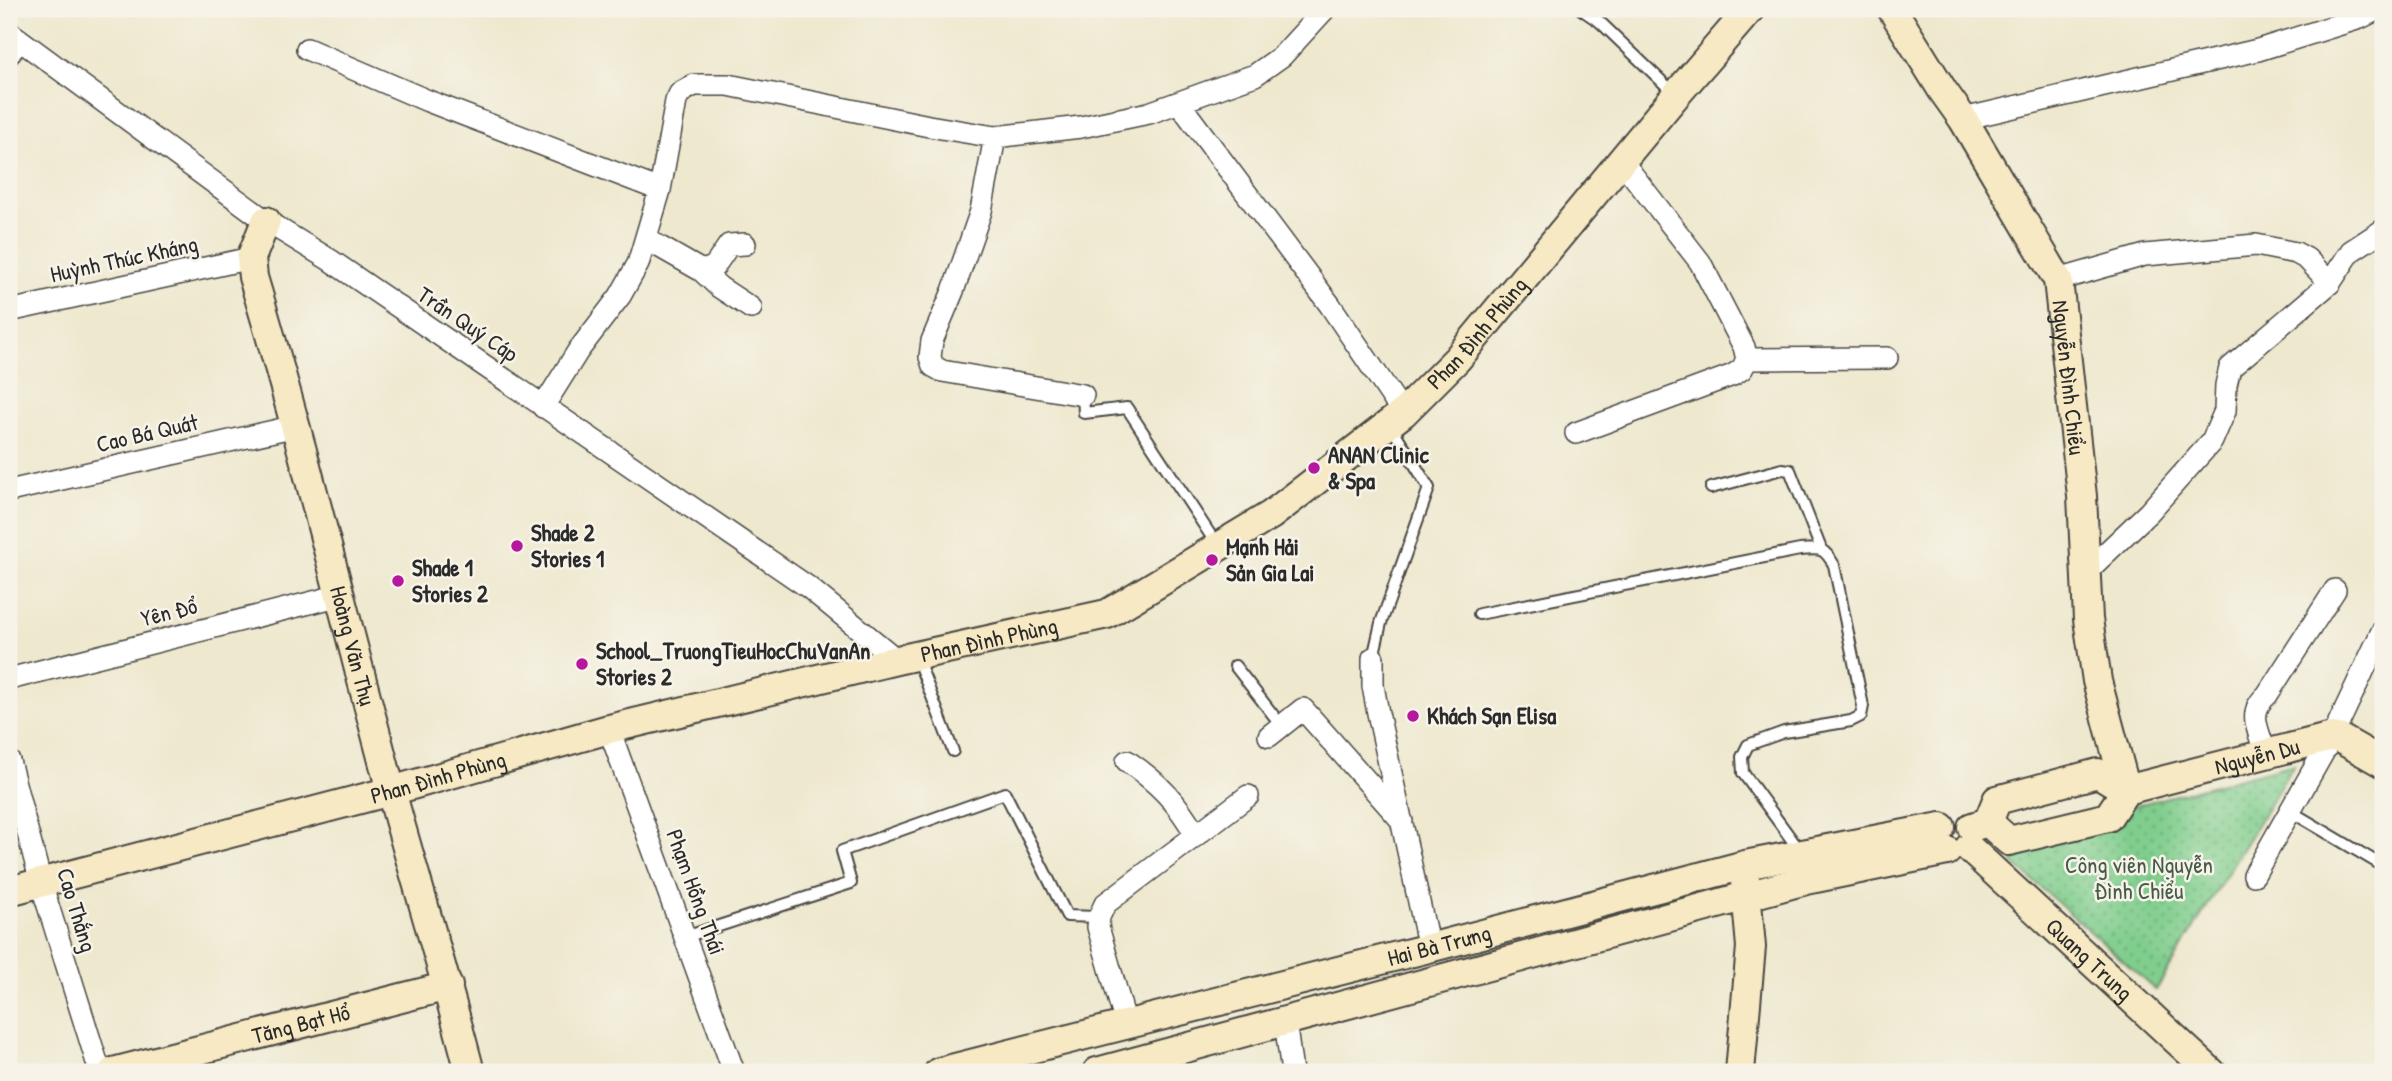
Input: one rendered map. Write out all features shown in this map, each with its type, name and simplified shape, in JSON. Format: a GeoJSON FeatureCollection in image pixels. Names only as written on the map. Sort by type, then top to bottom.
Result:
{"type":"FeatureCollection","features":[{"type":"Feature","properties":{"kind":"street"},"geometry":{"type":"LineString","coordinates":[[543,407],[578,351],[631,281],[660,190],[676,101],[680,93],[694,85],[728,85],[995,137],[1081,127],[1149,113],[1255,75],[1271,65],[1325,9]]}},
{"type":"Feature","properties":{"kind":"street","name":"Phan Đình Phùng"},"geometry":{"type":"LineString","coordinates":[[9,891],[391,791],[609,729],[906,658],[1107,614],[1271,515],[1396,418],[1457,359],[1750,9]]}},
{"type":"Feature","properties":{"kind":"street","name":"Nguyễn Đình Chiểu"},"geometry":{"type":"LineString","coordinates":[[1892,9],[1963,119],[2058,280],[2082,496],[2088,619],[2097,681],[2126,790]]}},
{"type":"Feature","properties":{"kind":"street"},"geometry":{"type":"LineString","coordinates":[[1963,119],[2258,50],[2360,18],[2378,9]]}},
{"type":"Feature","properties":{"kind":"street","name":"Trần Quý Cáp"},"geometry":{"type":"LineString","coordinates":[[17,38],[266,221],[318,252],[808,587],[906,658]]}},
{"type":"Feature","properties":{"kind":"street"},"geometry":{"type":"LineString","coordinates":[[307,49],[428,101],[660,190]]}},
{"type":"Feature","properties":{"kind":"street"},"geometry":{"type":"LineString","coordinates":[[1179,103],[1330,305],[1396,418]]}},
{"type":"Feature","properties":{"kind":"street"},"geometry":{"type":"LineString","coordinates":[[995,137],[981,211],[953,292],[932,341],[930,357],[933,366],[942,371],[1083,395]]}},
{"type":"Feature","properties":{"kind":"street"},"geometry":{"type":"LineString","coordinates":[[1576,433],[1733,375],[1742,369],[1747,359],[1744,347],[1700,262],[1621,160]]}},
{"type":"Feature","properties":{"kind":"street"},"geometry":{"type":"LineString","coordinates":[[251,258],[266,221]]}},
{"type":"Feature","properties":{"kind":"street"},"geometry":{"type":"LineString","coordinates":[[2085,573],[2149,512],[2212,440],[2225,411],[2230,368],[2330,283],[2351,251],[2383,230]]}},
{"type":"Feature","properties":{"kind":"street"},"geometry":{"type":"LineString","coordinates":[[646,239],[702,271],[719,287],[751,308]]}},
{"type":"Feature","properties":{"kind":"street"},"geometry":{"type":"LineString","coordinates":[[702,271],[714,267],[729,245],[745,244]]}},
{"type":"Feature","properties":{"kind":"street"},"geometry":{"type":"LineString","coordinates":[[2058,280],[2145,256],[2256,244],[2296,253],[2308,259],[2330,283]]}},
{"type":"Feature","properties":{"kind":"street","name":"Huỳnh Thúc Kháng"},"geometry":{"type":"LineString","coordinates":[[9,311],[251,258]]}},
{"type":"Feature","properties":{"kind":"street","name":"Hoàng Văn Thụ"},"geometry":{"type":"LineString","coordinates":[[251,258],[253,277],[296,426],[391,791],[470,1072]]}},
{"type":"Feature","properties":{"kind":"street"},"geometry":{"type":"LineString","coordinates":[[1747,359],[1887,358]]}},
{"type":"Feature","properties":{"kind":"street","name":"Cao Bá Quát"},"geometry":{"type":"LineString","coordinates":[[9,491],[296,426]]}},
{"type":"Feature","properties":{"kind":"street"},"geometry":{"type":"LineString","coordinates":[[2266,754],[2255,715],[2256,707],[2273,687],[2335,590]]}},
{"type":"Feature","properties":{"kind":"street","name":"Yên Đổ"},"geometry":{"type":"LineString","coordinates":[[9,680],[341,596]]}},
{"type":"Feature","properties":{"kind":"street"},"geometry":{"type":"LineString","coordinates":[[2254,875],[2332,737],[2383,629]]}},
{"type":"Feature","properties":{"kind":"street"},"geometry":{"type":"LineString","coordinates":[[1373,658],[1376,704],[1404,823],[1429,948]]}},
{"type":"Feature","properties":{"kind":"street"},"geometry":{"type":"LineString","coordinates":[[1275,731],[1303,709],[1378,797],[1404,823]]}},
{"type":"Feature","properties":{"kind":"street","name":"Phạm Hồng Thái"},"geometry":{"type":"LineString","coordinates":[[609,729],[734,1072]]}},
{"type":"Feature","properties":{"kind":"street","name":"Nguyễn Du"},"geometry":{"type":"LineString","coordinates":[[2126,790],[2332,737],[2339,738],[2383,763]]}},
{"type":"Feature","properties":{"kind":"street","name":"Cao Thắng"},"geometry":{"type":"LineString","coordinates":[[9,761],[41,883],[100,1072]]}},
{"type":"Feature","properties":{"kind":"street"},"geometry":{"type":"LineString","coordinates":[[1128,761],[1149,775],[1168,793],[1182,810],[1196,835]]}},
{"type":"Feature","properties":{"kind":"street"},"geometry":{"type":"LineString","coordinates":[[2098,774],[2126,790],[2108,817],[2010,841],[1963,835],[1997,800],[2098,774]]}},
{"type":"Feature","properties":{"kind":"street"},"geometry":{"type":"LineString","coordinates":[[1109,1071],[1126,1024],[1098,927],[1105,904],[1248,796]]}},
{"type":"Feature","properties":{"kind":"street","name":"Hai Bà Trưng"},"geometry":{"type":"LineString","coordinates":[[939,1072],[1429,948],[1745,864],[1803,866],[1963,835]]}},
{"type":"Feature","properties":{"kind":"street","name":"Quang Trung"},"geometry":{"type":"LineString","coordinates":[[1963,835],[2211,1072]]}},
{"type":"Feature","properties":{"kind":"street"},"geometry":{"type":"LineString","coordinates":[[1740,1072],[1751,947],[1745,864]]}},
{"type":"Feature","properties":{"kind":"street"},"geometry":{"type":"LineString","coordinates":[[1109,1071],[1746,896],[1803,866]]}},
{"type":"Feature","properties":{"kind":"street","name":"Tăng Bạt Hổ"},"geometry":{"type":"LineString","coordinates":[[113,1072],[448,986]]}},
{"type":"Feature","properties":{"kind":"street"},"geometry":{"type":"LineString","coordinates":[[1285,1021],[1292,1072]]}},
{"type":"Feature","properties":{"kind":"lane"},"geometry":{"type":"LineString","coordinates":[[1581,9],[1600,22],[1676,95]]}},
{"type":"Feature","properties":{"kind":"lane"},"geometry":{"type":"LineString","coordinates":[[9,62],[17,38]]}},
{"type":"Feature","properties":{"kind":"lane"},"geometry":{"type":"LineString","coordinates":[[1083,395],[1084,413],[1127,408],[1218,547]]}},
{"type":"Feature","properties":{"kind":"lane"},"geometry":{"type":"LineString","coordinates":[[1373,658],[1381,623],[1429,488],[1396,418]]}},
{"type":"Feature","properties":{"kind":"lane"},"geometry":{"type":"LineString","coordinates":[[1710,488],[1782,469],[1790,470],[1821,549]]}},
{"type":"Feature","properties":{"kind":"lane"},"geometry":{"type":"LineString","coordinates":[[1479,614],[1800,550],[1826,551],[1834,565],[1863,705],[1861,716],[1851,721],[1784,732],[1748,745],[1742,757],[1743,773],[1803,866]]}},
{"type":"Feature","properties":{"kind":"lane"},"geometry":{"type":"LineString","coordinates":[[906,658],[953,751]]}},
{"type":"Feature","properties":{"kind":"lane"},"geometry":{"type":"LineString","coordinates":[[1235,666],[1275,731]]}},
{"type":"Feature","properties":{"kind":"lane"},"geometry":{"type":"LineString","coordinates":[[685,937],[852,883],[842,851],[1005,793],[1067,916],[1099,917]]}},
{"type":"Feature","properties":{"kind":"lane"},"geometry":{"type":"LineString","coordinates":[[2290,811],[2383,866]]}},
{"type":"Feature","properties":{"kind":"green space","name":"Công viên Nguyễn Đình Chiểu"},"geometry":{"type":"Polygon","coordinates":[[[2294,764],[2156,990],[2013,863],[2026,834],[2294,764]]]}},
{"type":"Feature","properties":{"kind":"place","name":"ANAN Clinic & Spa"},"geometry":{"type":"Point","coordinates":[1314,468]}},
{"type":"Feature","properties":{"kind":"place","name":"Shade 2 Stories 1"},"geometry":{"type":"Point","coordinates":[517,546]}},
{"type":"Feature","properties":{"kind":"place","name":"Mạnh Hải Sản Gia Lai"},"geometry":{"type":"Point","coordinates":[1212,560]}},
{"type":"Feature","properties":{"kind":"place","name":"Shade 1 Stories 2"},"geometry":{"type":"Point","coordinates":[398,581]}},
{"type":"Feature","properties":{"kind":"place","name":"School_TruongTieuHocChuVanAn Stories 2"},"geometry":{"type":"Point","coordinates":[582,664]}},
{"type":"Feature","properties":{"kind":"place","name":"Khách Sạn Elisa"},"geometry":{"type":"Point","coordinates":[1413,716]}}]}
